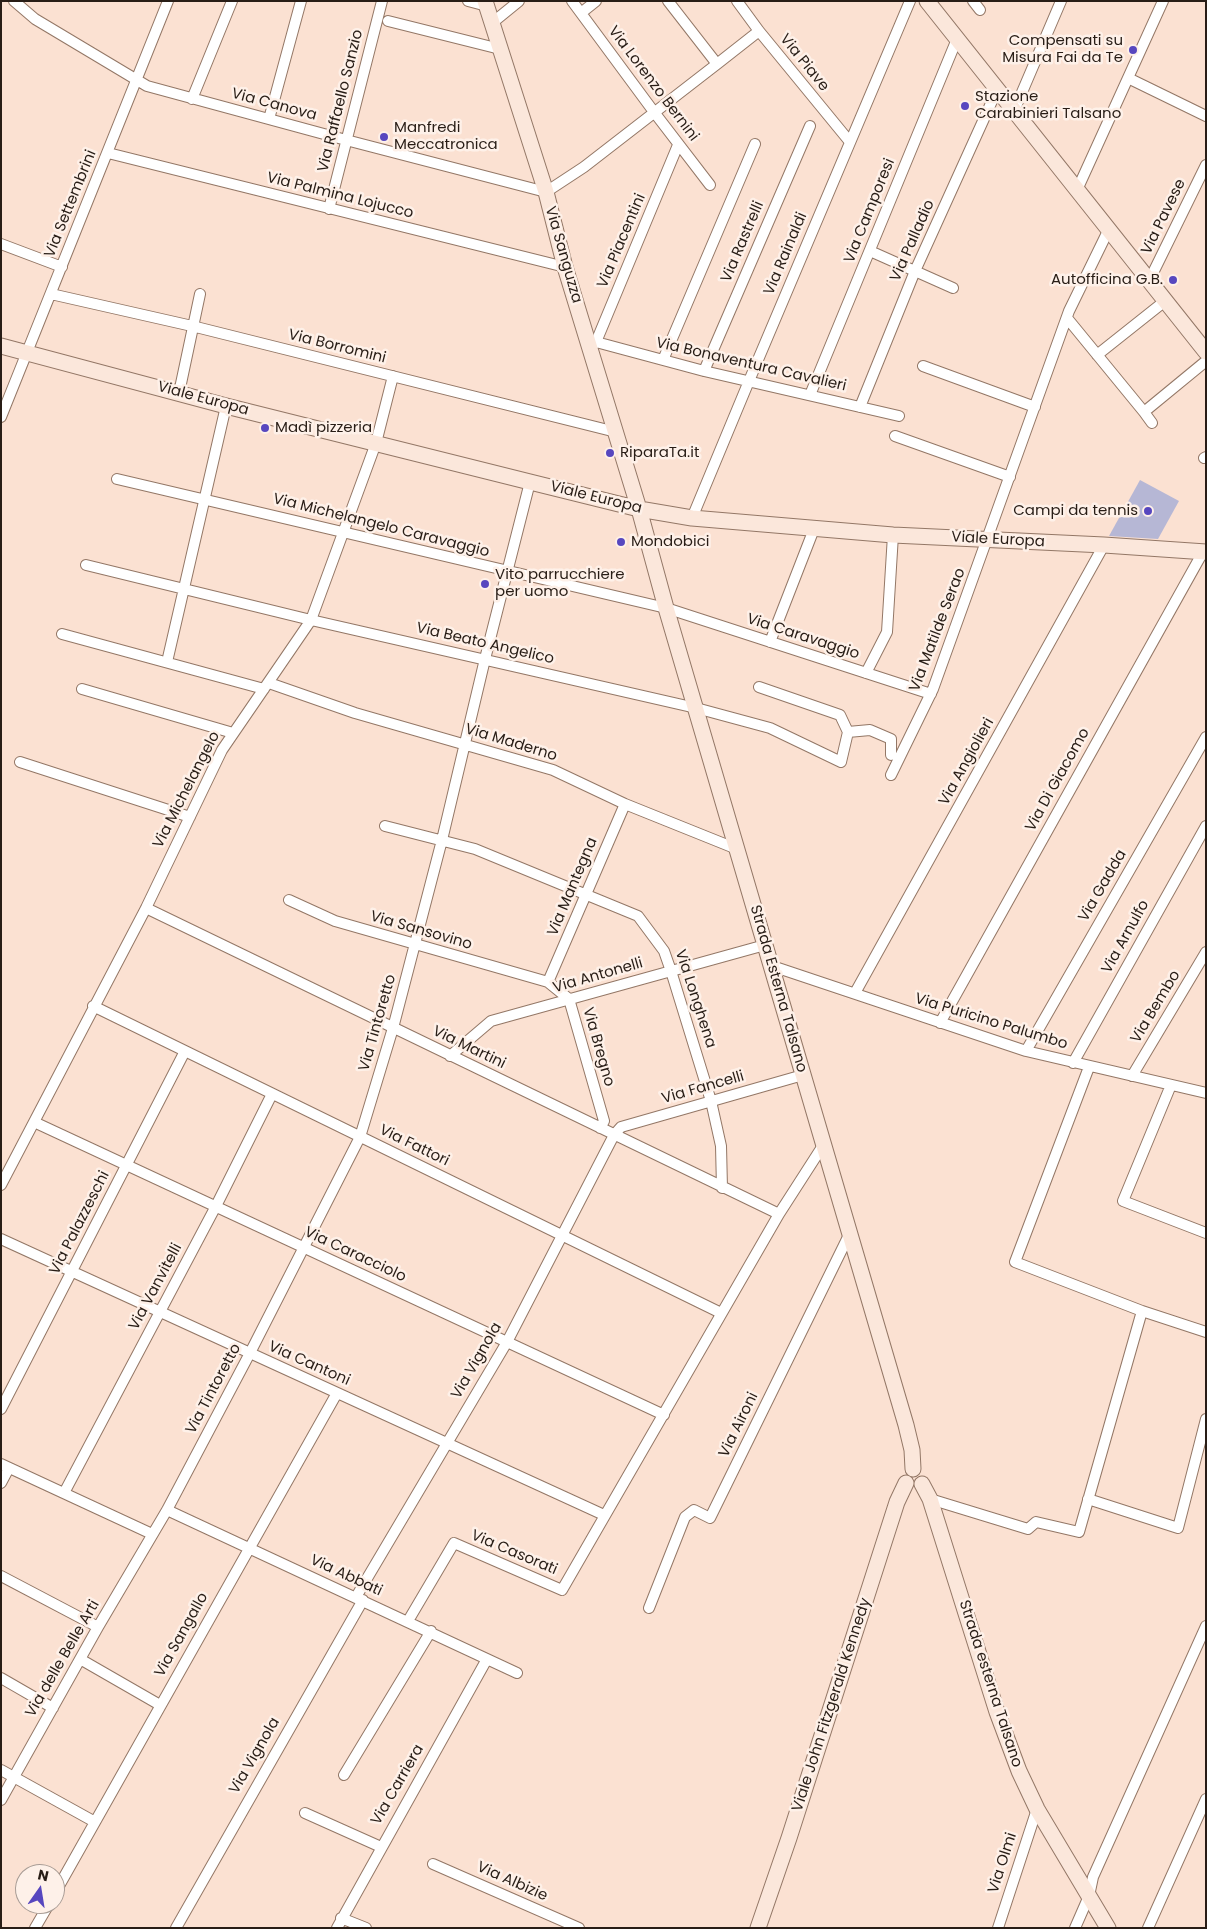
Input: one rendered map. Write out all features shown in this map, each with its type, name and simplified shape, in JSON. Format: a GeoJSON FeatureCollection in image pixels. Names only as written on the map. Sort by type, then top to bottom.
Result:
{"type":"FeatureCollection","features":[{"type":"Feature","properties":{"kind":"street","name":"Via Canova"},"geometry":{"type":"LineString","coordinates":[[14,1],[35,19],[147,86],[546,192]]}},
{"type":"Feature","properties":{"kind":"street","name":"Via Settembrini"},"geometry":{"type":"LineString","coordinates":[[1,418],[168,1]]}},
{"type":"Feature","properties":{"kind":"street"},"geometry":{"type":"LineString","coordinates":[[192,99],[232,1]]}},
{"type":"Feature","properties":{"kind":"street"},"geometry":{"type":"LineString","coordinates":[[269,119],[301,1]]}},
{"type":"Feature","properties":{"kind":"street","name":"Via Raffaello Sanzio"},"geometry":{"type":"LineString","coordinates":[[329,209],[382,1]]}},
{"type":"Feature","properties":{"kind":"street"},"geometry":{"type":"LineString","coordinates":[[468,1],[486,3]]}},
{"type":"Feature","properties":{"kind":"street"},"geometry":{"type":"LineString","coordinates":[[492,23],[519,1]]}},
{"type":"Feature","properties":{"kind":"street","name":"Via Lorenzo Bernini"},"geometry":{"type":"LineString","coordinates":[[572,1],[678,145],[710,185]]}},
{"type":"Feature","properties":{"kind":"street"},"geometry":{"type":"LineString","coordinates":[[581,13],[596,1]]}},
{"type":"Feature","properties":{"kind":"street"},"geometry":{"type":"LineString","coordinates":[[668,1],[718,64]]}},
{"type":"Feature","properties":{"kind":"street","name":"Via Piave"},"geometry":{"type":"LineString","coordinates":[[737,1],[759,31],[850,142]]}},
{"type":"Feature","properties":{"kind":"street","name":"Via Rainaldi"},"geometry":{"type":"LineString","coordinates":[[692,518],[910,1]]}},
{"type":"Feature","properties":{"kind":"street"},"geometry":{"type":"LineString","coordinates":[[927,1],[1206,352]]}},
{"type":"Feature","properties":{"kind":"street"},"geometry":{"type":"LineString","coordinates":[[974,1],[980,10]]}},
{"type":"Feature","properties":{"kind":"street"},"geometry":{"type":"LineString","coordinates":[[1014,111],[1061,1]]}},
{"type":"Feature","properties":{"kind":"street"},"geometry":{"type":"LineString","coordinates":[[1077,190],[1163,1]]}},
{"type":"Feature","properties":{"kind":"street","name":"Via Sanguzza"},"geometry":{"type":"LineString","coordinates":[[486,3],[546,192],[565,267],[593,345],[639,509]]}},
{"type":"Feature","properties":{"kind":"street"},"geometry":{"type":"LineString","coordinates":[[388,22],[500,49]]}},
{"type":"Feature","properties":{"kind":"street"},"geometry":{"type":"LineString","coordinates":[[546,192],[584,167],[759,31]]}},
{"type":"Feature","properties":{"kind":"street","name":"Via Camporesi"},"geometry":{"type":"LineString","coordinates":[[810,395],[957,39]]}},
{"type":"Feature","properties":{"kind":"street"},"geometry":{"type":"LineString","coordinates":[[1128,78],[1206,116]]}},
{"type":"Feature","properties":{"kind":"street","name":"Via Palladio"},"geometry":{"type":"LineString","coordinates":[[860,407],[915,271],[998,90]]}},
{"type":"Feature","properties":{"kind":"street","name":"Via Rastrelli"},"geometry":{"type":"LineString","coordinates":[[704,370],[810,126]]}},
{"type":"Feature","properties":{"kind":"street"},"geometry":{"type":"LineString","coordinates":[[663,360],[755,144]]}},
{"type":"Feature","properties":{"kind":"street","name":"Via Piacentini"},"geometry":{"type":"LineString","coordinates":[[593,345],[678,145]]}},
{"type":"Feature","properties":{"kind":"street","name":"Via Palmina Lojucco"},"geometry":{"type":"LineString","coordinates":[[108,153],[565,267]]}},
{"type":"Feature","properties":{"kind":"street","name":"Via Pavese"},"geometry":{"type":"LineString","coordinates":[[1149,281],[1206,165]]}},
{"type":"Feature","properties":{"kind":"street","name":"Via Matilde Serao"},"geometry":{"type":"LineString","coordinates":[[891,775],[931,694],[1067,318],[1109,229]]}},
{"type":"Feature","properties":{"kind":"street"},"geometry":{"type":"LineString","coordinates":[[1,244],[62,267]]}},
{"type":"Feature","properties":{"kind":"street"},"geometry":{"type":"LineString","coordinates":[[870,251],[953,288]]}},
{"type":"Feature","properties":{"kind":"street","name":"Via Borromini"},"geometry":{"type":"LineString","coordinates":[[51,294],[192,326],[616,432]]}},
{"type":"Feature","properties":{"kind":"street"},"geometry":{"type":"LineString","coordinates":[[179,393],[200,294]]}},
{"type":"Feature","properties":{"kind":"street"},"geometry":{"type":"LineString","coordinates":[[1097,355],[1165,301]]}},
{"type":"Feature","properties":{"kind":"street"},"geometry":{"type":"LineString","coordinates":[[1067,318],[1152,423]]}},
{"type":"Feature","properties":{"kind":"street","name":"Via Bonaventura Cavalieri"},"geometry":{"type":"LineString","coordinates":[[593,345],[899,416]]}},
{"type":"Feature","properties":{"kind":"street","name":"Viale Europa"},"geometry":{"type":"LineString","coordinates":[[1,346],[226,406],[639,509],[692,518],[814,529],[1205,552]]}},
{"type":"Feature","properties":{"kind":"street"},"geometry":{"type":"LineString","coordinates":[[1144,412],[1206,361]]}},
{"type":"Feature","properties":{"kind":"street"},"geometry":{"type":"LineString","coordinates":[[923,366],[1035,407]]}},
{"type":"Feature","properties":{"kind":"street","name":"Via Michelangelo"},"geometry":{"type":"LineString","coordinates":[[1,1185],[93,1006],[146,908],[222,750],[311,620],[376,444],[393,376]]}},
{"type":"Feature","properties":{"kind":"street"},"geometry":{"type":"LineString","coordinates":[[167,662],[226,406]]}},
{"type":"Feature","properties":{"kind":"street"},"geometry":{"type":"LineString","coordinates":[[895,436],[1010,477]]}},
{"type":"Feature","properties":{"kind":"street","name":"Via Michelangelo Caravaggio"},"geometry":{"type":"LineString","coordinates":[[117,479],[666,608]]}},
{"type":"Feature","properties":{"kind":"street","name":"Via Tintoretto"},"geometry":{"type":"LineString","coordinates":[[152,1534],[167,1510],[250,1353],[360,1137],[393,1028],[442,840],[530,482]]}},
{"type":"Feature","properties":{"kind":"street","name":"Strada Esterna Talsano"},"geometry":{"type":"LineString","coordinates":[[639,509],[666,608],[906,1425],[912,1450],[910,1476]]}},
{"type":"Feature","properties":{"kind":"street"},"geometry":{"type":"LineString","coordinates":[[770,642],[814,529]]}},
{"type":"Feature","properties":{"kind":"street"},"geometry":{"type":"LineString","coordinates":[[866,673],[888,632],[893,535]]}},
{"type":"Feature","properties":{"kind":"street","name":"Via Angiolieri"},"geometry":{"type":"LineString","coordinates":[[855,993],[1104,545]]}},
{"type":"Feature","properties":{"kind":"street","name":"Via Di Giacomo"},"geometry":{"type":"LineString","coordinates":[[940,1023],[1205,552]]}},
{"type":"Feature","properties":{"kind":"street","name":"Via Beato Angelico"},"geometry":{"type":"LineString","coordinates":[[86,566],[311,620],[696,708],[770,728],[841,762],[848,732]]}},
{"type":"Feature","properties":{"kind":"street","name":"Via Caravaggio"},"geometry":{"type":"LineString","coordinates":[[666,608],[931,694]]}},
{"type":"Feature","properties":{"kind":"street","name":"Via Maderno"},"geometry":{"type":"LineString","coordinates":[[62,634],[267,686],[553,770],[625,804],[737,849]]}},
{"type":"Feature","properties":{"kind":"street"},"geometry":{"type":"LineString","coordinates":[[759,687],[840,715],[848,732],[870,730],[891,740],[890,755]]}},
{"type":"Feature","properties":{"kind":"street"},"geometry":{"type":"LineString","coordinates":[[82,689],[233,733]]}},
{"type":"Feature","properties":{"kind":"street","name":"Via Gadda"},"geometry":{"type":"LineString","coordinates":[[1026,1051],[1206,737]]}},
{"type":"Feature","properties":{"kind":"street"},"geometry":{"type":"LineString","coordinates":[[20,762],[190,817]]}},
{"type":"Feature","properties":{"kind":"street","name":"Via Mantegna"},"geometry":{"type":"LineString","coordinates":[[548,982],[625,804]]}},
{"type":"Feature","properties":{"kind":"street","name":"Via Longhena"},"geometry":{"type":"LineString","coordinates":[[385,826],[475,849],[638,916],[664,951],[671,970],[711,1101],[720,1146],[722,1188]]}},
{"type":"Feature","properties":{"kind":"street","name":"Via Arnulfo"},"geometry":{"type":"LineString","coordinates":[[1073,1062],[1206,826]]}},
{"type":"Feature","properties":{"kind":"street","name":"Via Sansovino"},"geometry":{"type":"LineString","coordinates":[[289,900],[335,921],[548,982]]}},
{"type":"Feature","properties":{"kind":"street","name":"Via Martini"},"geometry":{"type":"LineString","coordinates":[[146,908],[779,1214]]}},
{"type":"Feature","properties":{"kind":"street","name":"Via Antonelli"},"geometry":{"type":"LineString","coordinates":[[450,1056],[491,1021],[766,945]]}},
{"type":"Feature","properties":{"kind":"street","name":"Via Bembo"},"geometry":{"type":"LineString","coordinates":[[1132,1076],[1206,952]]}},
{"type":"Feature","properties":{"kind":"street","name":"Via Puricino Palumbo"},"geometry":{"type":"LineString","coordinates":[[772,966],[1026,1051],[1206,1093]]}},
{"type":"Feature","properties":{"kind":"street","name":"Via Bregno"},"geometry":{"type":"LineString","coordinates":[[548,982],[569,999],[604,1121],[600,1128]]}},
{"type":"Feature","properties":{"kind":"street","name":"Via Fattori"},"geometry":{"type":"LineString","coordinates":[[93,1006],[721,1313]]}},
{"type":"Feature","properties":{"kind":"street","name":"Via Palazzeschi"},"geometry":{"type":"LineString","coordinates":[[1,1409],[185,1051]]}},
{"type":"Feature","properties":{"kind":"street"},"geometry":{"type":"LineString","coordinates":[[1089,1067],[1015,1262],[1142,1312],[1206,1332]]}},
{"type":"Feature","properties":{"kind":"street","name":"Via Fancelli"},"geometry":{"type":"LineString","coordinates":[[614,1135],[621,1127],[804,1075]]}},
{"type":"Feature","properties":{"kind":"street"},"geometry":{"type":"LineString","coordinates":[[1171,1085],[1123,1201],[1206,1233]]}},
{"type":"Feature","properties":{"kind":"street","name":"Via Vanvitelli"},"geometry":{"type":"LineString","coordinates":[[64,1493],[216,1206],[272,1094]]}},
{"type":"Feature","properties":{"kind":"street","name":"Via Caracciolo"},"geometry":{"type":"LineString","coordinates":[[34,1122],[664,1414]]}},
{"type":"Feature","properties":{"kind":"street","name":"Via Vignola"},"geometry":{"type":"LineString","coordinates":[[176,1928],[360,1598],[507,1342],[614,1135]]}},
{"type":"Feature","properties":{"kind":"street"},"geometry":{"type":"LineString","coordinates":[[604,1515],[779,1214],[824,1144]]}},
{"type":"Feature","properties":{"kind":"street","name":"Via Aironi"},"geometry":{"type":"LineString","coordinates":[[649,1608],[685,1517],[694,1510],[710,1518],[850,1233]]}},
{"type":"Feature","properties":{"kind":"street","name":"Via Cantoni"},"geometry":{"type":"LineString","coordinates":[[1,1239],[604,1515]]}},
{"type":"Feature","properties":{"kind":"street"},"geometry":{"type":"LineString","coordinates":[[930,1499],[1028,1529],[1036,1522],[1079,1532],[1142,1312]]}},
{"type":"Feature","properties":{"kind":"street","name":"Via Sangallo"},"geometry":{"type":"LineString","coordinates":[[65,1875],[248,1547],[337,1393]]}},
{"type":"Feature","properties":{"kind":"street"},"geometry":{"type":"LineString","coordinates":[[1088,1499],[1178,1528],[1206,1419]]}},
{"type":"Feature","properties":{"kind":"street"},"geometry":{"type":"LineString","coordinates":[[1,1482],[5,1466],[152,1534]]}},
{"type":"Feature","properties":{"kind":"street","name":"Strada esterna Talsano"},"geometry":{"type":"LineString","coordinates":[[910,1476],[918,1469],[922,1472],[924,1479],[922,1484],[930,1499],[997,1712],[1019,1771],[1037,1809],[1108,1928]]}},
{"type":"Feature","properties":{"kind":"street","name":"Viale John Fitzgerald Kennedy"},"geometry":{"type":"LineString","coordinates":[[758,1928],[789,1838],[897,1502],[910,1476]]}},
{"type":"Feature","properties":{"kind":"street","name":"Via Abbati"},"geometry":{"type":"LineString","coordinates":[[167,1510],[408,1620],[517,1673]]}},
{"type":"Feature","properties":{"kind":"street","name":"Via Casorati"},"geometry":{"type":"LineString","coordinates":[[408,1620],[454,1543],[562,1590],[604,1515]]}},
{"type":"Feature","properties":{"kind":"street","name":"Via delle Belle Arti"},"geometry":{"type":"LineString","coordinates":[[1,1800],[152,1534]]}},
{"type":"Feature","properties":{"kind":"street"},"geometry":{"type":"LineString","coordinates":[[1,1576],[98,1627]]}},
{"type":"Feature","properties":{"kind":"street"},"geometry":{"type":"LineString","coordinates":[[1075,1928],[1089,1896],[1093,1877],[1206,1626]]}},
{"type":"Feature","properties":{"kind":"street"},"geometry":{"type":"LineString","coordinates":[[344,1775],[431,1632]]}},
{"type":"Feature","properties":{"kind":"street","name":"Via Carriera"},"geometry":{"type":"LineString","coordinates":[[339,1923],[487,1658]]}},
{"type":"Feature","properties":{"kind":"street"},"geometry":{"type":"LineString","coordinates":[[80,1659],[160,1705]]}},
{"type":"Feature","properties":{"kind":"street"},"geometry":{"type":"LineString","coordinates":[[1,1678],[52,1708]]}},
{"type":"Feature","properties":{"kind":"street"},"geometry":{"type":"LineString","coordinates":[[1,1770],[95,1822]]}},
{"type":"Feature","properties":{"kind":"street"},"geometry":{"type":"LineString","coordinates":[[1148,1928],[1206,1799]]}},
{"type":"Feature","properties":{"kind":"street","name":"Via Olmi"},"geometry":{"type":"LineString","coordinates":[[998,1928],[1037,1809]]}},
{"type":"Feature","properties":{"kind":"street"},"geometry":{"type":"LineString","coordinates":[[305,1813],[381,1847]]}},
{"type":"Feature","properties":{"kind":"street","name":"Via Albizie"},"geometry":{"type":"LineString","coordinates":[[433,1864],[579,1928]]}},
{"type":"Feature","properties":{"kind":"street"},"geometry":{"type":"LineString","coordinates":[[35,1928],[43,1914]]}},
{"type":"Feature","properties":{"kind":"street"},"geometry":{"type":"LineString","coordinates":[[339,1923],[366,1928]]}},
{"type":"Feature","properties":{"kind":"shaded area","name":"Campi da tennis"},"geometry":{"type":"Polygon","coordinates":[[[1140,480],[1179,501],[1158,539],[1109,536],[1140,480]]]}},
{"type":"Feature","properties":{"kind":"place","name":"Compensati su Misura Fai da Te"},"geometry":{"type":"Point","coordinates":[1133,50]}},
{"type":"Feature","properties":{"kind":"place","name":"Stazione Carabinieri Talsano"},"geometry":{"type":"Point","coordinates":[965,106]}},
{"type":"Feature","properties":{"kind":"place","name":"Manfredi Meccatronica"},"geometry":{"type":"Point","coordinates":[384,137]}},
{"type":"Feature","properties":{"kind":"place","name":"Autofficina G.B."},"geometry":{"type":"Point","coordinates":[1173,280]}},
{"type":"Feature","properties":{"kind":"place","name":"Madì pizzeria"},"geometry":{"type":"Point","coordinates":[265,428]}},
{"type":"Feature","properties":{"kind":"place","name":"RiparaTa.it"},"geometry":{"type":"Point","coordinates":[610,453]}},
{"type":"Feature","properties":{"kind":"place","name":"Campi da tennis"},"geometry":{"type":"Point","coordinates":[1148,511]}},
{"type":"Feature","properties":{"kind":"place","name":"Mondobici"},"geometry":{"type":"Point","coordinates":[621,542]}},
{"type":"Feature","properties":{"kind":"place","name":"Vito parrucchiere per uomo"},"geometry":{"type":"Point","coordinates":[485,584]}}]}
